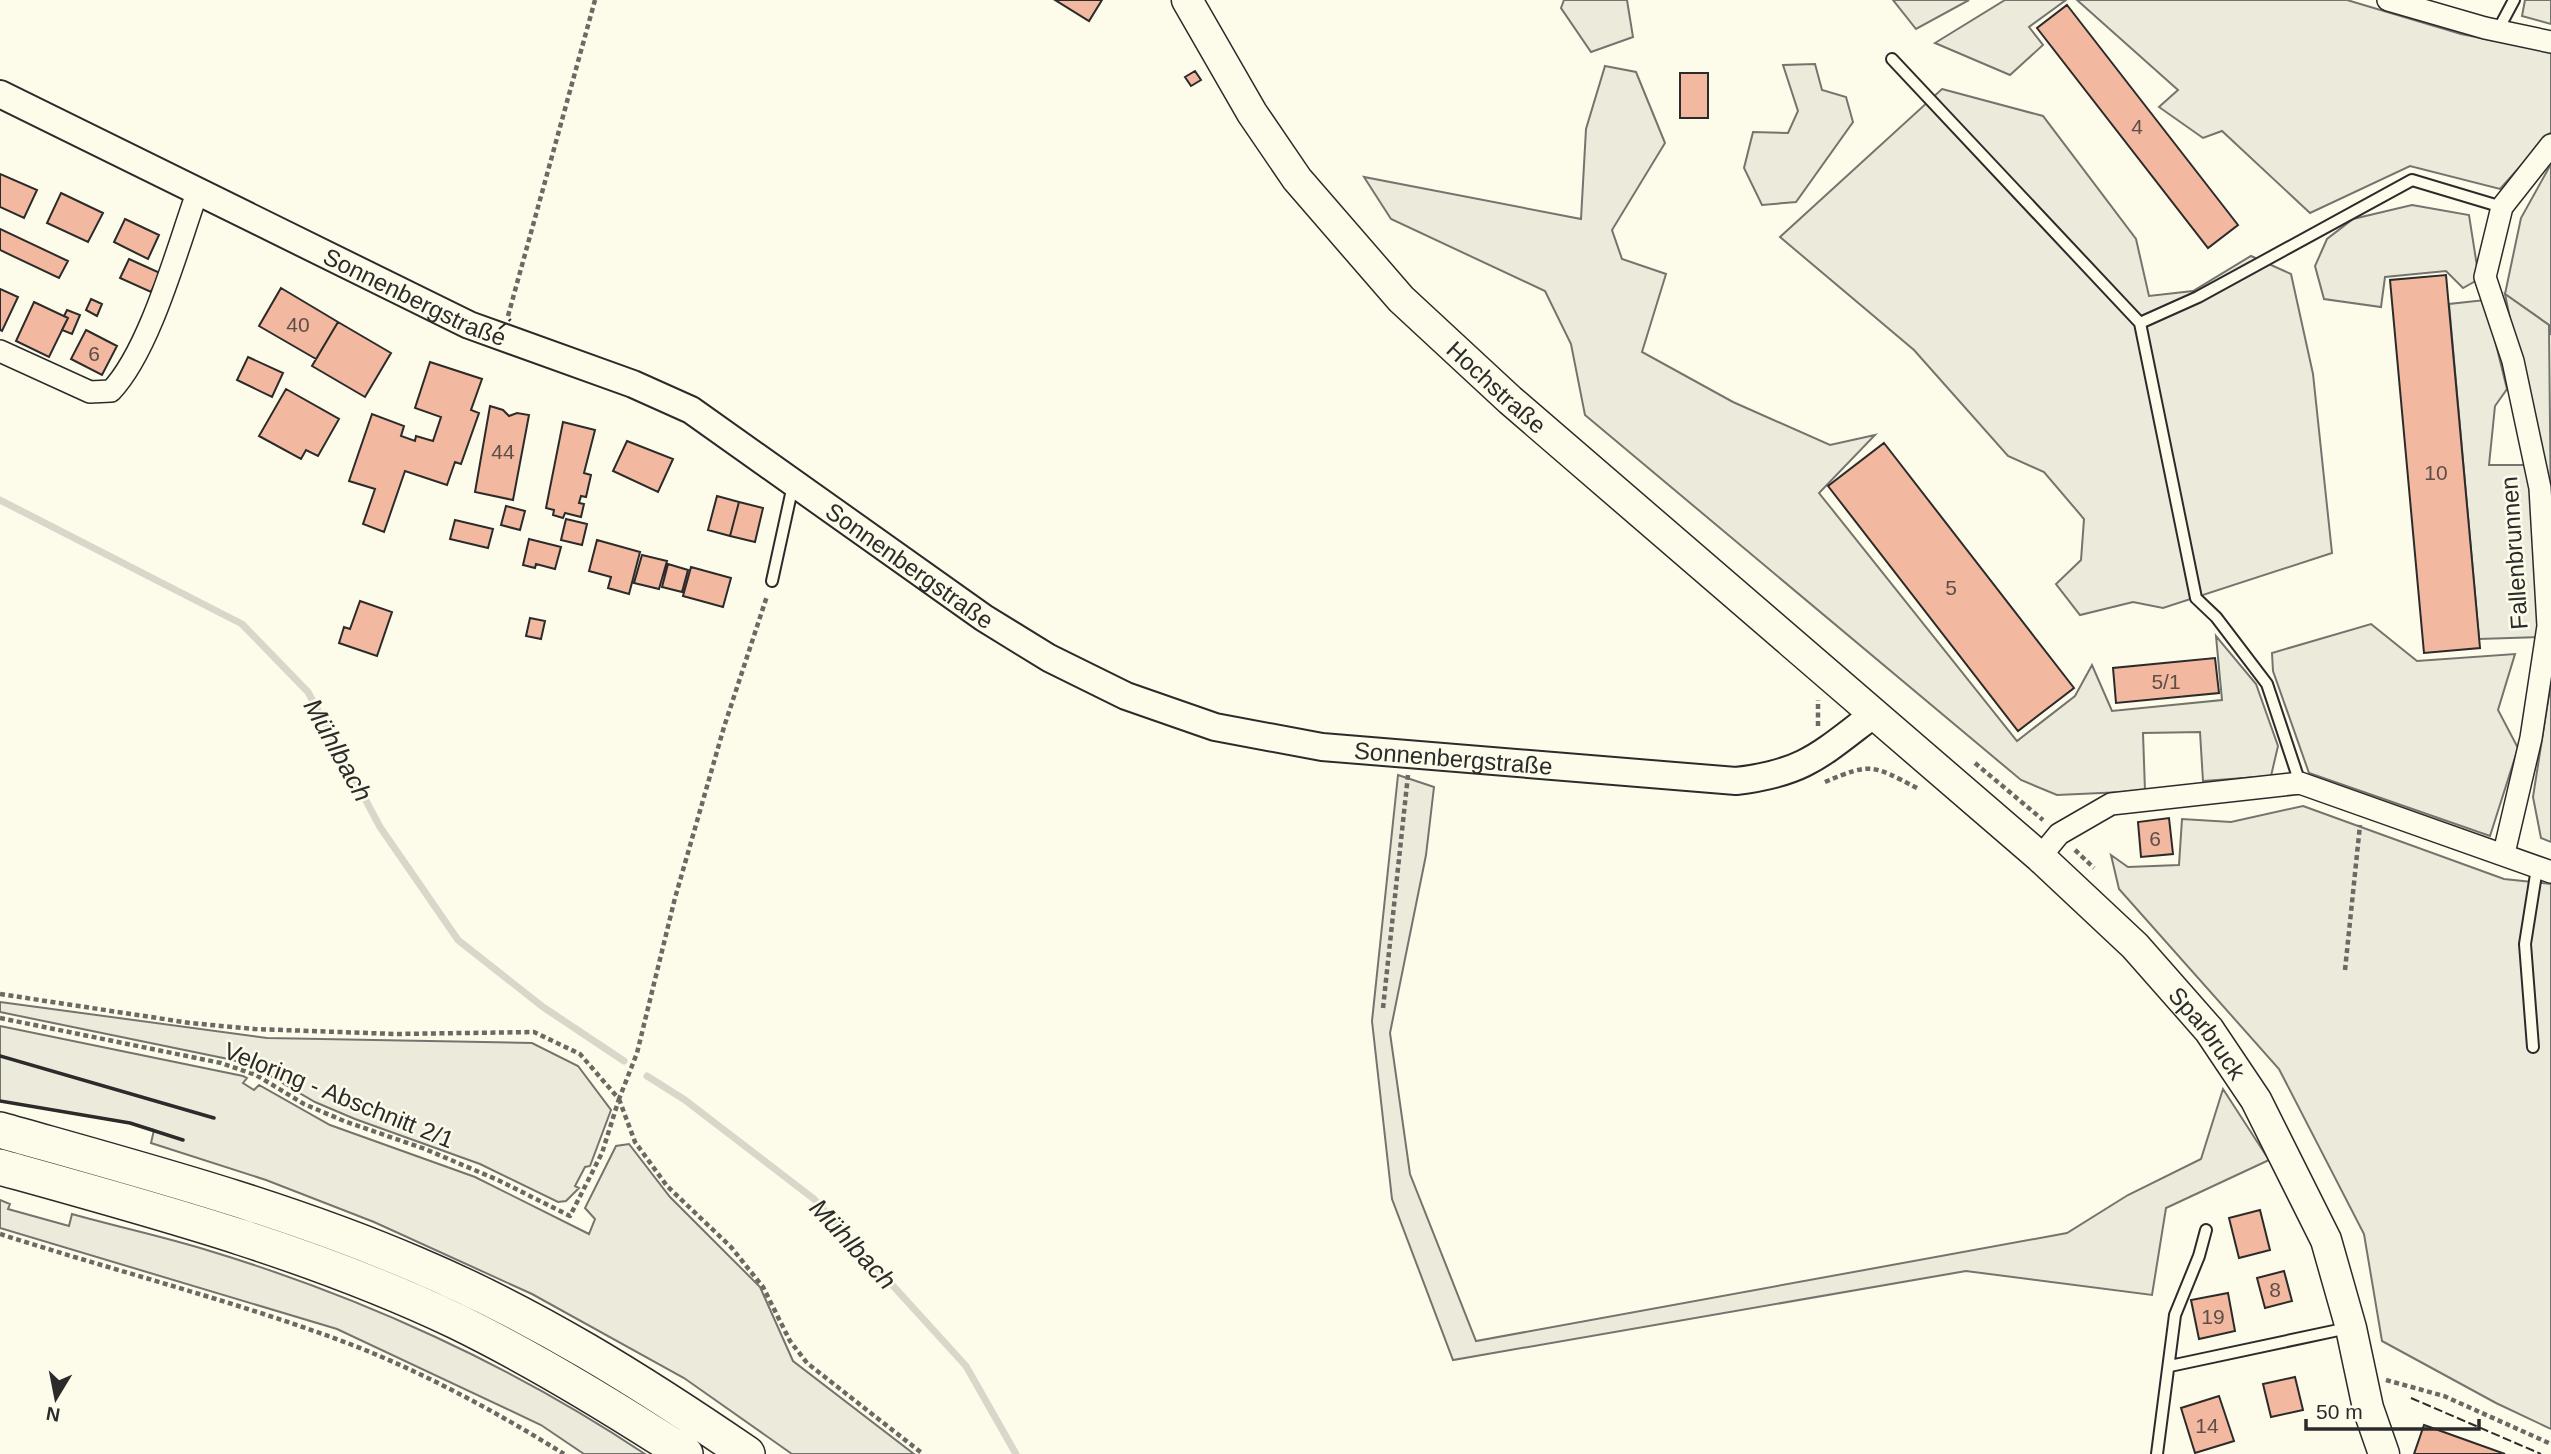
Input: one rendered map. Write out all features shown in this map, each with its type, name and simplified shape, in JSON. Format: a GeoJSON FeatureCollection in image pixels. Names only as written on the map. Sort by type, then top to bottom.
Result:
{"type":"FeatureCollection","features":[{"type":"Feature","properties":{"kind":"highway"},"geometry":{"type":"LineString","coordinates":[[0,1130],[259,1205],[420,1266],[534,1322],[619,1368],[747,1454]]}},
{"type":"Feature","properties":{"kind":"highway"},"geometry":{"type":"LineString","coordinates":[[0,1167],[204,1225],[403,1298],[532,1361],[685,1454]]}},
{"type":"Feature","properties":{"kind":"main road","name":"Hochstraße"},"geometry":{"type":"LineString","coordinates":[[1187,0],[1252,113],[1297,180],[1401,299],[1510,400],[1874,714]]}},
{"type":"Feature","properties":{"kind":"main road","name":"Sparbruck"},"geometry":{"type":"LineString","coordinates":[[1874,714],[2040,857],[2169,982],[2234,1065],[2291,1166],[2326,1240],[2384,1454]]}},
{"type":"Feature","properties":{"kind":"street"},"geometry":{"type":"LineString","coordinates":[[2389,0],[2551,42]]}},
{"type":"Feature","properties":{"kind":"street","name":"Sonnenbergstraße"},"geometry":{"type":"LineString","coordinates":[[0,94],[489,334],[633,384],[691,410],[984,618],[1049,658],[1126,696],[1215,727],[1322,747],[1736,781],[1776,777],[1814,760],[1874,714]]}},
{"type":"Feature","properties":{"kind":"street","name":"Fallenbrunnen"},"geometry":{"type":"LineString","coordinates":[[2504,853],[2531,738],[2548,626],[2540,488],[2513,361],[2485,277],[2502,207],[2551,145]]}},
{"type":"Feature","properties":{"kind":"street"},"geometry":{"type":"LineString","coordinates":[[0,351],[90,392],[111,391],[126,375],[150,320],[197,193]]}},
{"type":"Feature","properties":{"kind":"street"},"geometry":{"type":"LineString","coordinates":[[2040,857],[2059,834],[2111,804],[2300,783],[2504,853],[2544,870]]}},
{"type":"Feature","properties":{"kind":"lane"},"geometry":{"type":"LineString","coordinates":[[2498,30],[2514,0]]}},
{"type":"Feature","properties":{"kind":"lane"},"geometry":{"type":"LineString","coordinates":[[1892,59],[2140,323],[2196,598],[2216,617],[2267,684],[2300,783]]}},
{"type":"Feature","properties":{"kind":"lane"},"geometry":{"type":"LineString","coordinates":[[2140,323],[2198,297],[2412,180],[2502,207]]}},
{"type":"Feature","properties":{"kind":"lane"},"geometry":{"type":"LineString","coordinates":[[772,581],[794,483]]}},
{"type":"Feature","properties":{"kind":"lane"},"geometry":{"type":"LineString","coordinates":[[2533,1046],[2525,944],[2544,870]]}},
{"type":"Feature","properties":{"kind":"lane"},"geometry":{"type":"LineString","coordinates":[[2157,1454],[2175,1315],[2199,1256],[2206,1230]]}},
{"type":"Feature","properties":{"kind":"lane"},"geometry":{"type":"LineString","coordinates":[[2170,1366],[2351,1328]]}},
{"type":"Feature","properties":{"kind":"path"},"geometry":{"type":"LineString","coordinates":[[502,322],[508,316],[595,0]]}},
{"type":"Feature","properties":{"kind":"path"},"geometry":{"type":"LineString","coordinates":[[619,1099],[637,1053],[675,898],[724,727],[772,581]]}},
{"type":"Feature","properties":{"kind":"path"},"geometry":{"type":"LineString","coordinates":[[1814,694],[1819,701],[1817,731]]}},
{"type":"Feature","properties":{"kind":"path"},"geometry":{"type":"LineString","coordinates":[[1971,760],[2059,834]]}},
{"type":"Feature","properties":{"kind":"path"},"geometry":{"type":"LineString","coordinates":[[1816,785],[1860,767],[1881,770],[1922,790]]}},
{"type":"Feature","properties":{"kind":"path"},"geometry":{"type":"LineString","coordinates":[[1382,1007],[1409,770]]}},
{"type":"Feature","properties":{"kind":"path"},"geometry":{"type":"LineString","coordinates":[[2345,970],[2362,803]]}},
{"type":"Feature","properties":{"kind":"path"},"geometry":{"type":"LineString","coordinates":[[0,994],[190,1023],[254,1029],[396,1034],[534,1032],[580,1054],[619,1099],[635,1142],[667,1186],[731,1247],[763,1287],[790,1340],[807,1363],[923,1454]]}},
{"type":"Feature","properties":{"kind":"path","name":"Veloring - Abschnitt 2/1"},"geometry":{"type":"LineString","coordinates":[[0,1018],[221,1063],[256,1075],[304,1104],[425,1149],[570,1216],[603,1153],[619,1099]]}},
{"type":"Feature","properties":{"kind":"path"},"geometry":{"type":"LineString","coordinates":[[0,1234],[332,1337],[428,1380],[527,1431],[564,1454]]}},
{"type":"Feature","properties":{"kind":"path"},"geometry":{"type":"LineString","coordinates":[[2363,1382],[2380,1378],[2444,1396],[2551,1444]]}},
{"type":"Feature","properties":{"kind":"shaded area"},"geometry":{"type":"Polygon","coordinates":[[[1564,0],[1627,0],[1633,37],[1591,52],[1561,8],[1564,0]]]}},
{"type":"Feature","properties":{"kind":"shaded area"},"geometry":{"type":"Polygon","coordinates":[[[1893,0],[1969,0],[1916,29],[1893,0]]]}},
{"type":"Feature","properties":{"kind":"shaded area"},"geometry":{"type":"Polygon","coordinates":[[[2005,0],[2066,0],[2029,27],[2043,45],[2010,75],[1935,43],[2005,0]]]}},
{"type":"Feature","properties":{"kind":"shaded area"},"geometry":{"type":"Polygon","coordinates":[[[2077,0],[2347,0],[2461,34],[2551,52],[2551,132],[2500,189],[2410,166],[2310,213],[2222,131],[2203,138],[2159,107],[2178,90],[2077,0]]]}},
{"type":"Feature","properties":{"kind":"shaded area"},"geometry":{"type":"Polygon","coordinates":[[[2525,0],[2551,0],[2551,24],[2522,16],[2525,0]]]}},
{"type":"Feature","properties":{"kind":"shaded area"},"geometry":{"type":"Polygon","coordinates":[[[1815,64],[1822,90],[1846,97],[1853,122],[1796,202],[1762,205],[1744,168],[1753,132],[1788,133],[1798,111],[1783,65],[1815,64]]]}},
{"type":"Feature","properties":{"kind":"shaded area"},"geometry":{"type":"Polygon","coordinates":[[[1605,66],[1636,72],[1665,143],[1612,230],[1622,259],[1666,274],[1642,352],[1733,402],[1830,445],[1875,435],[1819,493],[2017,741],[2075,696],[2092,665],[2112,711],[2222,700],[2216,636],[2256,684],[2278,746],[2271,776],[2203,781],[2200,732],[2143,733],[2145,791],[2057,795],[2021,780],[1585,415],[1571,344],[1545,291],[1391,219],[1364,177],[1581,219],[1586,129],[1605,66]]]}},
{"type":"Feature","properties":{"kind":"shaded area"},"geometry":{"type":"Polygon","coordinates":[[[1942,89],[2043,116],[2136,239],[2149,296],[2193,291],[2251,256],[2291,274],[2313,374],[2332,553],[2163,608],[2133,602],[2080,615],[2056,584],[2081,560],[2084,519],[2044,472],[2008,456],[1914,350],[1780,237],[1942,89]]]}},
{"type":"Feature","properties":{"kind":"shaded area"},"geometry":{"type":"Polygon","coordinates":[[[2551,164],[2551,335],[2549,325],[2505,294],[2521,218],[2551,164]]]}},
{"type":"Feature","properties":{"kind":"shaded area"},"geometry":{"type":"Polygon","coordinates":[[[2412,205],[2469,215],[2479,279],[2463,288],[2446,271],[2385,277],[2381,307],[2324,299],[2315,266],[2327,239],[2353,219],[2412,205]]]}},
{"type":"Feature","properties":{"kind":"shaded area"},"geometry":{"type":"Polygon","coordinates":[[[2505,294],[2549,325],[2551,522],[2505,294]]]}},
{"type":"Feature","properties":{"kind":"shaded area"},"geometry":{"type":"Polygon","coordinates":[[[2485,300],[2507,389],[2495,406],[2489,465],[2530,465],[2541,637],[2479,639],[2449,304],[2485,300]]]}},
{"type":"Feature","properties":{"kind":"shaded area"},"geometry":{"type":"Polygon","coordinates":[[[2371,624],[2417,661],[2515,654],[2498,710],[2518,748],[2490,836],[2309,773],[2273,671],[2272,653],[2371,624]]]}},
{"type":"Feature","properties":{"kind":"shaded area"},"geometry":{"type":"Polygon","coordinates":[[[2551,682],[2551,842],[2541,838],[2533,797],[2551,682]]]}},
{"type":"Feature","properties":{"kind":"shaded area"},"geometry":{"type":"Polygon","coordinates":[[[1398,775],[1434,787],[1426,855],[1390,1033],[1410,1174],[1476,1341],[2067,1233],[2128,1195],[2201,1159],[2223,1089],[2269,1160],[2166,1208],[2152,1295],[1966,1271],[1453,1360],[1392,1199],[1372,1021],[1398,775]]]}},
{"type":"Feature","properties":{"kind":"shaded area"},"geometry":{"type":"Polygon","coordinates":[[[2303,806],[2504,879],[2551,884],[2551,1429],[2496,1403],[2382,1341],[2364,1234],[2279,1069],[2119,889],[2111,855],[2128,867],[2179,865],[2182,819],[2231,822],[2303,806]]]}},
{"type":"Feature","properties":{"kind":"shaded area"},"geometry":{"type":"Polygon","coordinates":[[[0,1002],[267,1038],[532,1043],[578,1066],[611,1110],[590,1166],[585,1167],[575,1186],[579,1188],[566,1201],[558,1202],[480,1164],[315,1102],[260,1070],[233,1060],[0,1012],[0,1002]]]}},
{"type":"Feature","properties":{"kind":"shaded area"},"geometry":{"type":"Polygon","coordinates":[[[0,1026],[243,1076],[247,1078],[243,1083],[254,1090],[259,1085],[330,1125],[475,1177],[589,1234],[595,1219],[585,1208],[616,1146],[629,1144],[670,1197],[760,1287],[793,1361],[914,1454],[792,1454],[684,1378],[532,1294],[374,1222],[266,1180],[151,1143],[154,1130],[130,1123],[0,1101],[0,1026]]]}},
{"type":"Feature","properties":{"kind":"shaded area"},"geometry":{"type":"Polygon","coordinates":[[[0,1200],[10,1204],[8,1209],[69,1226],[72,1214],[210,1251],[267,1269],[380,1312],[489,1363],[595,1422],[645,1454],[584,1454],[541,1425],[337,1329],[0,1228],[0,1200]]]}},
{"type":"Feature","properties":{"kind":"building"},"geometry":{"type":"Polygon","coordinates":[[[1055,0],[1102,0],[1089,21],[1055,0]]]}},
{"type":"Feature","properties":{"kind":"building"},"geometry":{"type":"Polygon","coordinates":[[[2067,5],[2238,225],[2208,248],[2037,28],[2067,5]]]}},
{"type":"Feature","properties":{"kind":"building"},"geometry":{"type":"Polygon","coordinates":[[[1195,71],[1201,80],[1191,86],[1185,77],[1195,71]]]}},
{"type":"Feature","properties":{"kind":"building"},"geometry":{"type":"Polygon","coordinates":[[[1680,73],[1708,73],[1708,118],[1680,118],[1680,73]]]}},
{"type":"Feature","properties":{"kind":"building"},"geometry":{"type":"Polygon","coordinates":[[[0,174],[37,190],[24,218],[0,207],[0,174]]]}},
{"type":"Feature","properties":{"kind":"building"},"geometry":{"type":"Polygon","coordinates":[[[61,193],[103,213],[88,242],[47,223],[61,193]]]}},
{"type":"Feature","properties":{"kind":"building"},"geometry":{"type":"Polygon","coordinates":[[[125,219],[159,235],[148,259],[114,242],[125,219]]]}},
{"type":"Feature","properties":{"kind":"building"},"geometry":{"type":"Polygon","coordinates":[[[0,229],[68,261],[59,278],[0,250],[0,229]]]}},
{"type":"Feature","properties":{"kind":"building"},"geometry":{"type":"Polygon","coordinates":[[[129,259],[160,273],[151,292],[120,278],[129,259]]]}},
{"type":"Feature","properties":{"kind":"building"},"geometry":{"type":"Polygon","coordinates":[[[2446,275],[2480,648],[2424,653],[2390,280],[2446,275]]]}},
{"type":"Feature","properties":{"kind":"building"},"geometry":{"type":"Polygon","coordinates":[[[281,288],[338,322],[316,359],[259,326],[281,288]]]}},
{"type":"Feature","properties":{"kind":"building"},"geometry":{"type":"Polygon","coordinates":[[[0,289],[18,297],[2,331],[0,330],[0,289]]]}},
{"type":"Feature","properties":{"kind":"building"},"geometry":{"type":"Polygon","coordinates":[[[91,299],[102,304],[97,316],[86,310],[91,299]]]}},
{"type":"Feature","properties":{"kind":"building"},"geometry":{"type":"Polygon","coordinates":[[[34,302],[68,318],[49,357],[16,341],[34,302]]]}},
{"type":"Feature","properties":{"kind":"building"},"geometry":{"type":"Polygon","coordinates":[[[67,310],[80,315],[72,334],[62,330],[68,318],[64,316],[67,310]]]}},
{"type":"Feature","properties":{"kind":"building"},"geometry":{"type":"Polygon","coordinates":[[[338,322],[391,353],[365,397],[312,366],[338,322]]]}},
{"type":"Feature","properties":{"kind":"building"},"geometry":{"type":"Polygon","coordinates":[[[86,330],[117,346],[102,375],[71,359],[86,330]]]}},
{"type":"Feature","properties":{"kind":"building"},"geometry":{"type":"Polygon","coordinates":[[[248,357],[283,373],[272,397],[237,380],[248,357]]]}},
{"type":"Feature","properties":{"kind":"building"},"geometry":{"type":"Polygon","coordinates":[[[430,362],[482,379],[471,410],[479,413],[461,464],[455,462],[447,485],[405,471],[384,532],[363,524],[375,489],[349,481],[372,414],[404,426],[401,436],[415,441],[416,436],[433,441],[441,417],[415,408],[430,362]]]}},
{"type":"Feature","properties":{"kind":"building"},"geometry":{"type":"Polygon","coordinates":[[[286,389],[339,419],[318,456],[306,450],[301,459],[259,436],[286,389]]]}},
{"type":"Feature","properties":{"kind":"building"},"geometry":{"type":"Polygon","coordinates":[[[490,406],[503,410],[509,416],[517,413],[529,415],[513,500],[475,492],[490,406]]]}},
{"type":"Feature","properties":{"kind":"building"},"geometry":{"type":"Polygon","coordinates":[[[563,422],[595,430],[584,473],[591,475],[586,497],[581,496],[579,503],[584,504],[581,517],[565,513],[563,518],[553,515],[554,510],[546,508],[563,422]]]}},
{"type":"Feature","properties":{"kind":"building"},"geometry":{"type":"Polygon","coordinates":[[[627,441],[673,459],[658,492],[613,471],[627,441]]]}},
{"type":"Feature","properties":{"kind":"building"},"geometry":{"type":"Polygon","coordinates":[[[1884,443],[2074,688],[2018,731],[1828,486],[1884,443]]]}},
{"type":"Feature","properties":{"kind":"building"},"geometry":{"type":"Polygon","coordinates":[[[717,496],[739,502],[730,536],[708,530],[717,496]]]}},
{"type":"Feature","properties":{"kind":"building"},"geometry":{"type":"Polygon","coordinates":[[[739,502],[763,508],[755,542],[730,536],[739,502]]]}},
{"type":"Feature","properties":{"kind":"building"},"geometry":{"type":"Polygon","coordinates":[[[506,506],[525,511],[520,530],[501,525],[506,506]]]}},
{"type":"Feature","properties":{"kind":"building"},"geometry":{"type":"Polygon","coordinates":[[[566,519],[587,524],[582,545],[561,540],[566,519]]]}},
{"type":"Feature","properties":{"kind":"building"},"geometry":{"type":"Polygon","coordinates":[[[455,520],[493,529],[488,548],[450,539],[455,520]]]}},
{"type":"Feature","properties":{"kind":"building"},"geometry":{"type":"Polygon","coordinates":[[[529,539],[561,547],[555,569],[536,564],[535,568],[523,565],[529,539]]]}},
{"type":"Feature","properties":{"kind":"building"},"geometry":{"type":"Polygon","coordinates":[[[597,540],[640,552],[629,594],[608,588],[611,577],[589,571],[597,540]]]}},
{"type":"Feature","properties":{"kind":"building"},"geometry":{"type":"Polygon","coordinates":[[[642,555],[667,561],[659,589],[634,583],[642,555]]]}},
{"type":"Feature","properties":{"kind":"building"},"geometry":{"type":"Polygon","coordinates":[[[668,564],[688,570],[682,592],[662,587],[668,564]]]}},
{"type":"Feature","properties":{"kind":"building"},"geometry":{"type":"Polygon","coordinates":[[[691,567],[731,578],[723,607],[683,596],[691,567]]]}},
{"type":"Feature","properties":{"kind":"building"},"geometry":{"type":"Polygon","coordinates":[[[360,601],[392,612],[377,656],[339,643],[344,627],[350,629],[360,601]]]}},
{"type":"Feature","properties":{"kind":"building"},"geometry":{"type":"Polygon","coordinates":[[[530,618],[545,621],[541,639],[526,636],[530,618]]]}},
{"type":"Feature","properties":{"kind":"building"},"geometry":{"type":"Polygon","coordinates":[[[2215,658],[2219,693],[2116,703],[2113,668],[2215,658]]]}},
{"type":"Feature","properties":{"kind":"building"},"geometry":{"type":"Polygon","coordinates":[[[2169,818],[2173,854],[2141,857],[2138,822],[2169,818]]]}},
{"type":"Feature","properties":{"kind":"building"},"geometry":{"type":"Polygon","coordinates":[[[2260,1210],[2270,1250],[2239,1258],[2229,1218],[2260,1210]]]}},
{"type":"Feature","properties":{"kind":"building"},"geometry":{"type":"Polygon","coordinates":[[[2284,1271],[2292,1301],[2265,1308],[2257,1278],[2284,1271]]]}},
{"type":"Feature","properties":{"kind":"building"},"geometry":{"type":"Polygon","coordinates":[[[2228,1293],[2235,1331],[2199,1339],[2191,1300],[2228,1293]]]}},
{"type":"Feature","properties":{"kind":"building"},"geometry":{"type":"Polygon","coordinates":[[[2295,1377],[2303,1410],[2271,1417],[2263,1384],[2295,1377]]]}},
{"type":"Feature","properties":{"kind":"building"},"geometry":{"type":"Polygon","coordinates":[[[2219,1396],[2234,1441],[2195,1453],[2181,1408],[2219,1396]]]}},
{"type":"Feature","properties":{"kind":"building"},"geometry":{"type":"Polygon","coordinates":[[[2424,1425],[2505,1454],[2414,1454],[2424,1425]]]}},
{"type":"Feature","properties":{"kind":"waterway","name":"Mühlbach"},"geometry":{"type":"LineString","coordinates":[[0,500],[242,624],[308,692],[380,827],[458,940],[543,1007],[624,1061]]}},
{"type":"Feature","properties":{"kind":"waterway","name":"Mühlbach"},"geometry":{"type":"LineString","coordinates":[[647,1076],[685,1100],[814,1199],[966,1366],[1016,1454]]}},
{"type":"Feature","properties":{"kind":"fence"},"geometry":{"type":"LineString","coordinates":[[499,329],[511,319]]}},
{"type":"Feature","properties":{"kind":"fence"},"geometry":{"type":"LineString","coordinates":[[2411,1398],[2541,1454]]}},
{"type":"Feature","properties":{"kind":"wall"},"geometry":{"type":"LineString","coordinates":[[0,1056],[214,1118]]}},
{"type":"Feature","properties":{"kind":"wall"},"geometry":{"type":"LineString","coordinates":[[0,1101],[130,1123],[183,1140]]}}]}
